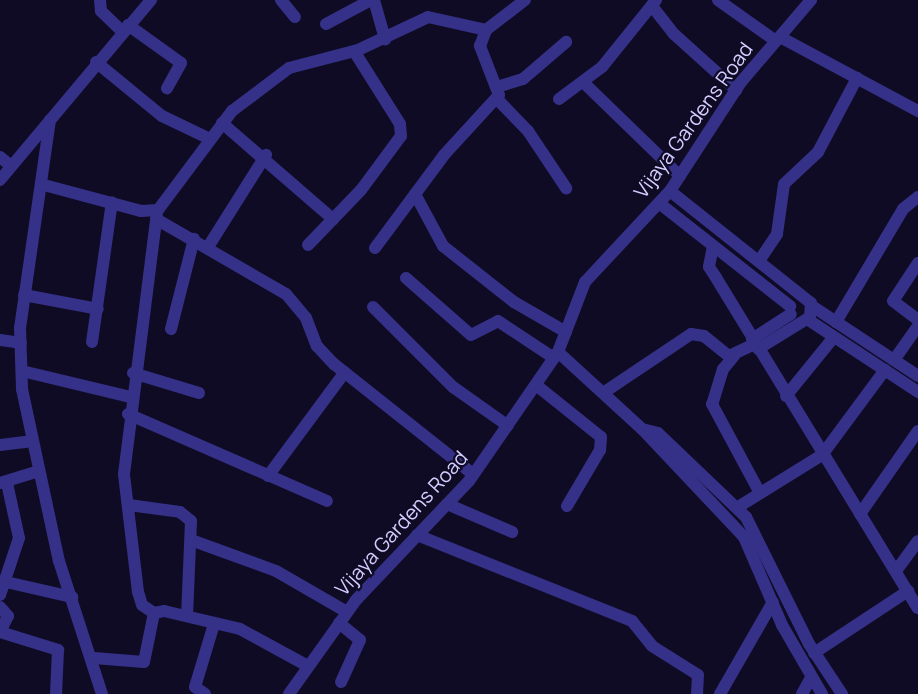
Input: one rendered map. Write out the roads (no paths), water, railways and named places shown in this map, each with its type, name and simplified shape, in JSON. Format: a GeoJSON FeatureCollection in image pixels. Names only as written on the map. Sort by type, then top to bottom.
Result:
{"type":"FeatureCollection","features":[{"type":"Feature","properties":{"kind":"street"},"geometry":{"type":"LineString","coordinates":[[100,0],[101,11],[181,63],[167,88]]}},
{"type":"Feature","properties":{"kind":"street"},"geometry":{"type":"LineString","coordinates":[[0,180],[96,62],[151,0]]}},
{"type":"Feature","properties":{"kind":"street"},"geometry":{"type":"LineString","coordinates":[[282,0],[295,16]]}},
{"type":"Feature","properties":{"kind":"street"},"geometry":{"type":"LineString","coordinates":[[326,24],[373,0],[385,39]]}},
{"type":"Feature","properties":{"kind":"street"},"geometry":{"type":"LineString","coordinates":[[525,0],[486,30],[480,46],[498,93],[528,131],[566,188]]}},
{"type":"Feature","properties":{"kind":"street"},"geometry":{"type":"LineString","coordinates":[[718,0],[778,39],[918,111]]}},
{"type":"Feature","properties":{"kind":"street","name":"Vijaya Gardens Road"},"geometry":{"type":"LineString","coordinates":[[289,694],[347,612],[473,474],[556,355],[585,282],[660,203],[736,90],[811,0]]}},
{"type":"Feature","properties":{"kind":"street"},"geometry":{"type":"LineString","coordinates":[[560,99],[609,60],[654,3],[674,34],[736,90]]}},
{"type":"Feature","properties":{"kind":"street"},"geometry":{"type":"LineString","coordinates":[[308,666],[240,629],[214,624],[187,615],[154,613],[142,605],[138,592],[124,474],[133,373],[157,215],[222,123],[252,92],[289,68],[354,51],[385,39],[428,17],[486,30]]}},
{"type":"Feature","properties":{"kind":"street"},"geometry":{"type":"LineString","coordinates":[[375,248],[415,194],[498,93],[523,79],[566,42]]}},
{"type":"Feature","properties":{"kind":"street"},"geometry":{"type":"LineString","coordinates":[[308,245],[390,155],[401,131],[354,51]]}},
{"type":"Feature","properties":{"kind":"street"},"geometry":{"type":"LineString","coordinates":[[96,62],[162,116],[210,139]]}},
{"type":"Feature","properties":{"kind":"street"},"geometry":{"type":"LineString","coordinates":[[759,261],[777,234],[784,184],[823,144],[857,78]]}},
{"type":"Feature","properties":{"kind":"street"},"geometry":{"type":"LineString","coordinates":[[583,82],[680,176]]}},
{"type":"Feature","properties":{"kind":"street"},"geometry":{"type":"LineString","coordinates":[[50,120],[44,185],[24,295],[22,371],[37,472],[72,597],[94,658],[102,694]]}},
{"type":"Feature","properties":{"kind":"street"},"geometry":{"type":"LineString","coordinates":[[222,123],[266,155],[333,219]]}},
{"type":"Feature","properties":{"kind":"street"},"geometry":{"type":"LineString","coordinates":[[208,247],[266,155]]}},
{"type":"Feature","properties":{"kind":"street"},"geometry":{"type":"LineString","coordinates":[[0,157],[10,165]]}},
{"type":"Feature","properties":{"kind":"street"},"geometry":{"type":"LineString","coordinates":[[44,185],[157,215],[286,294],[306,318],[317,346],[345,372],[473,474]]}},
{"type":"Feature","properties":{"kind":"street"},"geometry":{"type":"LineString","coordinates":[[670,190],[890,365],[918,392]]}},
{"type":"Feature","properties":{"kind":"street"},"geometry":{"type":"LineString","coordinates":[[415,194],[443,246],[514,302],[566,332]]}},
{"type":"Feature","properties":{"kind":"street"},"geometry":{"type":"LineString","coordinates":[[836,322],[903,209],[918,197]]}},
{"type":"Feature","properties":{"kind":"street"},"geometry":{"type":"LineString","coordinates":[[92,342],[112,202]]}},
{"type":"Feature","properties":{"kind":"street"},"geometry":{"type":"LineString","coordinates":[[660,203],[797,315],[834,337],[890,365],[918,376]]}},
{"type":"Feature","properties":{"kind":"street"},"geometry":{"type":"LineString","coordinates":[[171,329],[194,239]]}},
{"type":"Feature","properties":{"kind":"street"},"geometry":{"type":"LineString","coordinates":[[712,246],[709,267],[822,455],[918,608]]}},
{"type":"Feature","properties":{"kind":"street"},"geometry":{"type":"LineString","coordinates":[[918,263],[893,301],[918,320]]}},
{"type":"Feature","properties":{"kind":"street"},"geometry":{"type":"LineString","coordinates":[[406,278],[471,335],[498,321],[556,355],[603,393],[642,429],[744,537],[773,602],[811,678],[822,694]]}},
{"type":"Feature","properties":{"kind":"street"},"geometry":{"type":"LineString","coordinates":[[24,295],[98,309]]}},
{"type":"Feature","properties":{"kind":"street"},"geometry":{"type":"LineString","coordinates":[[760,493],[712,404],[723,369],[734,356],[797,315],[809,302]]}},
{"type":"Feature","properties":{"kind":"street"},"geometry":{"type":"LineString","coordinates":[[797,315],[809,302]]}},
{"type":"Feature","properties":{"kind":"street"},"geometry":{"type":"LineString","coordinates":[[374,307],[453,387],[508,426]]}},
{"type":"Feature","properties":{"kind":"street"},"geometry":{"type":"LineString","coordinates":[[738,507],[822,455],[918,326]]}},
{"type":"Feature","properties":{"kind":"street"},"geometry":{"type":"LineString","coordinates":[[603,393],[691,334],[734,356]]}},
{"type":"Feature","properties":{"kind":"street"},"geometry":{"type":"LineString","coordinates":[[786,396],[834,337]]}},
{"type":"Feature","properties":{"kind":"street"},"geometry":{"type":"LineString","coordinates":[[0,340],[21,343]]}},
{"type":"Feature","properties":{"kind":"street"},"geometry":{"type":"LineString","coordinates":[[22,371],[130,397]]}},
{"type":"Feature","properties":{"kind":"street"},"geometry":{"type":"LineString","coordinates":[[268,476],[345,372]]}},
{"type":"Feature","properties":{"kind":"street"},"geometry":{"type":"LineString","coordinates":[[133,373],[200,393]]}},
{"type":"Feature","properties":{"kind":"street"},"geometry":{"type":"LineString","coordinates":[[536,385],[601,437],[600,450],[567,506]]}},
{"type":"Feature","properties":{"kind":"street"},"geometry":{"type":"LineString","coordinates":[[128,414],[327,501]]}},
{"type":"Feature","properties":{"kind":"street"},"geometry":{"type":"LineString","coordinates":[[642,429],[658,433],[738,507],[763,543],[814,653],[842,694]]}},
{"type":"Feature","properties":{"kind":"street"},"geometry":{"type":"LineString","coordinates":[[860,514],[918,431]]}},
{"type":"Feature","properties":{"kind":"street"},"geometry":{"type":"LineString","coordinates":[[0,445],[31,441]]}},
{"type":"Feature","properties":{"kind":"street"},"geometry":{"type":"LineString","coordinates":[[0,595],[19,538],[3,483],[37,472]]}},
{"type":"Feature","properties":{"kind":"street"},"geometry":{"type":"LineString","coordinates":[[447,504],[512,532]]}},
{"type":"Feature","properties":{"kind":"street"},"geometry":{"type":"LineString","coordinates":[[129,505],[187,515],[191,540],[187,615]]}},
{"type":"Feature","properties":{"kind":"street"},"geometry":{"type":"LineString","coordinates":[[417,536],[632,621],[652,646],[698,675],[697,694]]}},
{"type":"Feature","properties":{"kind":"street"},"geometry":{"type":"LineString","coordinates":[[191,540],[276,571],[347,612]]}},
{"type":"Feature","properties":{"kind":"street"},"geometry":{"type":"LineString","coordinates":[[896,571],[918,541]]}},
{"type":"Feature","properties":{"kind":"street"},"geometry":{"type":"LineString","coordinates":[[6,582],[72,597]]}},
{"type":"Feature","properties":{"kind":"street"},"geometry":{"type":"LineString","coordinates":[[814,653],[908,591]]}},
{"type":"Feature","properties":{"kind":"street"},"geometry":{"type":"LineString","coordinates":[[720,694],[773,602]]}},
{"type":"Feature","properties":{"kind":"street"},"geometry":{"type":"LineString","coordinates":[[0,607],[8,616],[0,632],[58,650],[56,694]]}},
{"type":"Feature","properties":{"kind":"street"},"geometry":{"type":"LineString","coordinates":[[94,658],[144,662],[154,613]]}},
{"type":"Feature","properties":{"kind":"street"},"geometry":{"type":"LineString","coordinates":[[339,623],[360,640],[341,682]]}},
{"type":"Feature","properties":{"kind":"street"},"geometry":{"type":"LineString","coordinates":[[205,694],[195,687],[214,624]]}},
{"type":"Feature","properties":{"kind":"street"},"geometry":{"type":"LineString","coordinates":[[802,694],[811,678]]}}]}
